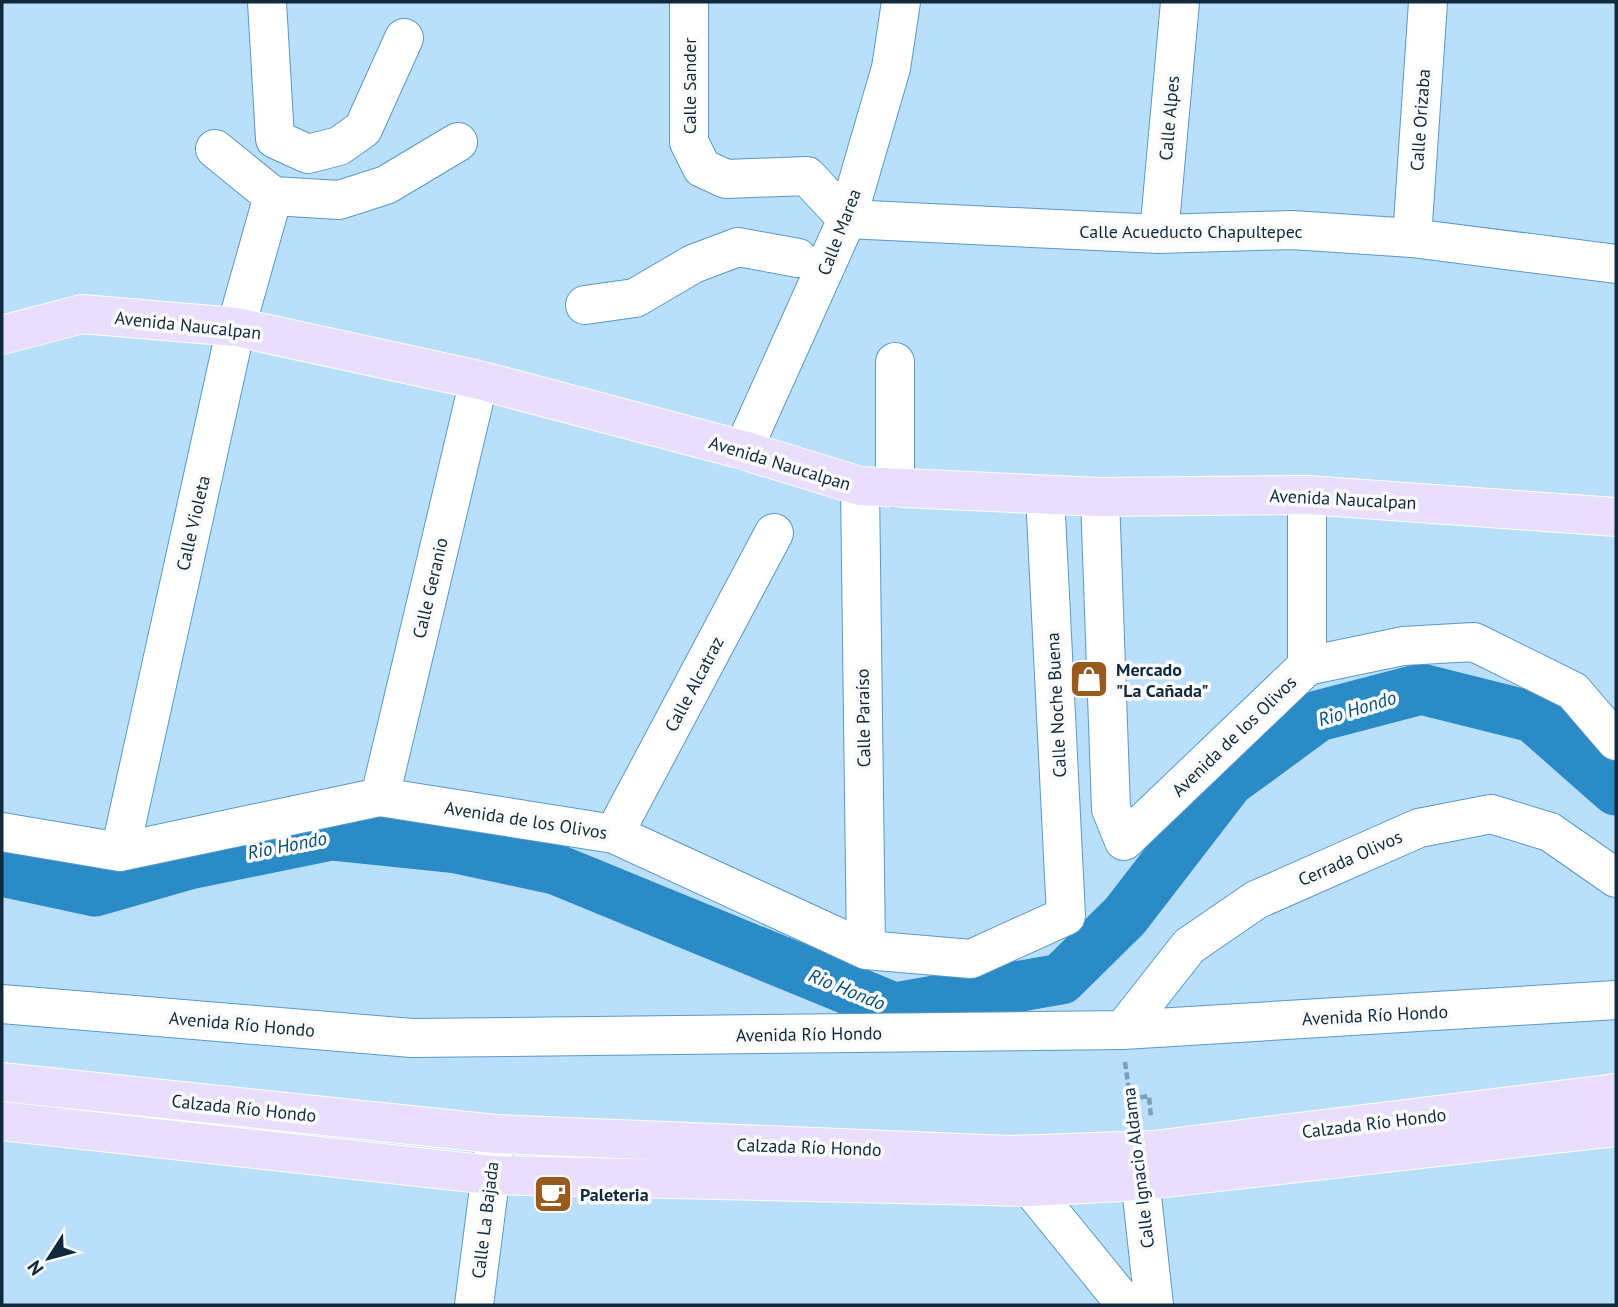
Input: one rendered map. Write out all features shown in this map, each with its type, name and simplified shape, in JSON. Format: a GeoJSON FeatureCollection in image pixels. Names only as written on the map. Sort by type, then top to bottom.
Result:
{"type":"FeatureCollection","features":[{"type":"Feature","properties":{"kind":"main road","name":"Avenida Naucalpan"},"geometry":{"type":"LineString","coordinates":[[2,335],[82,314],[236,327],[479,380],[877,487],[1100,497],[1307,495],[1616,517]]}},
{"type":"Feature","properties":{"kind":"main road","name":"Calzada Río Hondo"},"geometry":{"type":"LineString","coordinates":[[2,1082],[496,1134],[1009,1155],[1138,1166],[1616,1127]]}},
{"type":"Feature","properties":{"kind":"main road","name":"Calzada Río Hondo"},"geometry":{"type":"LineString","coordinates":[[2,1121],[491,1175],[1030,1187],[1138,1166],[1616,1093]]}},
{"type":"Feature","properties":{"kind":"street"},"geometry":{"type":"LineString","coordinates":[[267,2],[275,139],[308,153],[339,146],[363,129],[404,38]]}},
{"type":"Feature","properties":{"kind":"street","name":"Calle Sander"},"geometry":{"type":"LineString","coordinates":[[689,2],[689,142],[702,168],[726,179],[807,176],[847,219]]}},
{"type":"Feature","properties":{"kind":"street","name":"Calle Marea"},"geometry":{"type":"LineString","coordinates":[[743,450],[847,219],[891,68],[901,2]]}},
{"type":"Feature","properties":{"kind":"street","name":"Calle Alpes"},"geometry":{"type":"LineString","coordinates":[[1159,234],[1180,2]]}},
{"type":"Feature","properties":{"kind":"street","name":"Calle Orizaba"},"geometry":{"type":"LineString","coordinates":[[1412,238],[1428,2]]}},
{"type":"Feature","properties":{"kind":"street"},"geometry":{"type":"LineString","coordinates":[[215,149],[274,196],[339,200],[386,185],[458,142]]}},
{"type":"Feature","properties":{"kind":"street","name":"Calle Violeta"},"geometry":{"type":"LineString","coordinates":[[120,852],[236,327],[274,196]]}},
{"type":"Feature","properties":{"kind":"street","name":"Calle Acueducto Chapultepec"},"geometry":{"type":"LineString","coordinates":[[847,219],[1159,234],[1292,230],[1412,238],[1616,264]]}},
{"type":"Feature","properties":{"kind":"street"},"geometry":{"type":"LineString","coordinates":[[585,305],[635,298],[693,264],[738,247],[798,258]]}},
{"type":"Feature","properties":{"kind":"street"},"geometry":{"type":"LineString","coordinates":[[877,487],[895,362]]}},
{"type":"Feature","properties":{"kind":"street","name":"Calle Geranio"},"geometry":{"type":"LineString","coordinates":[[380,797],[479,380]]}},
{"type":"Feature","properties":{"kind":"street","name":"Calle Paraíso"},"geometry":{"type":"LineString","coordinates":[[866,950],[877,487]]}},
{"type":"Feature","properties":{"kind":"street","name":"Calle Noche Buena"},"geometry":{"type":"LineString","coordinates":[[1045,495],[1066,916]]}},
{"type":"Feature","properties":{"kind":"street"},"geometry":{"type":"LineString","coordinates":[[1307,495],[1307,666]]}},
{"type":"Feature","properties":{"kind":"street","name":"Avenida de los Olivos"},"geometry":{"type":"LineString","coordinates":[[1100,497],[1111,809],[1124,841],[1307,666],[1403,646],[1474,642],[1573,691],[1616,741]]}},
{"type":"Feature","properties":{"kind":"street","name":"Calle Alcatraz"},"geometry":{"type":"LineString","coordinates":[[614,834],[774,533]]}},
{"type":"Feature","properties":{"kind":"street","name":"Avenida de los Olivos"},"geometry":{"type":"LineString","coordinates":[[2,832],[120,852],[380,797],[614,834],[866,950],[971,959],[1066,916]]}},
{"type":"Feature","properties":{"kind":"street","name":"Cerrada Olivos"},"geometry":{"type":"LineString","coordinates":[[1123,1030],[1189,946],[1256,900],[1419,828],[1492,814],[1550,832],[1616,878]]}},
{"type":"Feature","properties":{"kind":"street","name":"Avenida Río Hondo"},"geometry":{"type":"LineString","coordinates":[[2,1004],[412,1038],[1123,1030],[1616,1000]]}},
{"type":"Feature","properties":{"kind":"street","name":"Calle La Bajada"},"geometry":{"type":"LineString","coordinates":[[474,1305],[496,1134]]}},
{"type":"Feature","properties":{"kind":"street","name":"Calle Ignacio Aldama"},"geometry":{"type":"LineString","coordinates":[[1138,1166],[1154,1305]]}},
{"type":"Feature","properties":{"kind":"street"},"geometry":{"type":"LineString","coordinates":[[1030,1187],[1126,1305]]}},
{"type":"Feature","properties":{"kind":"path","name":"Calle Ignacio Aldama"},"geometry":{"type":"LineString","coordinates":[[1123,1030],[1123,1052],[1138,1166]]}},
{"type":"Feature","properties":{"kind":"waterway","name":"Rio Hondo"},"geometry":{"type":"LineString","coordinates":[[2,871],[95,891],[189,864],[331,835],[457,848],[555,869],[894,1008],[1061,979],[1125,916],[1229,781],[1318,716],[1421,689],[1533,717],[1616,790]]}},
{"type":"Feature","properties":{"kind":"place","name":"Mercado \"La Cañada\""},"geometry":{"type":"Point","coordinates":[1089,679]}},
{"type":"Feature","properties":{"kind":"place","name":"Paleteria"},"geometry":{"type":"Point","coordinates":[553,1194]}}]}
